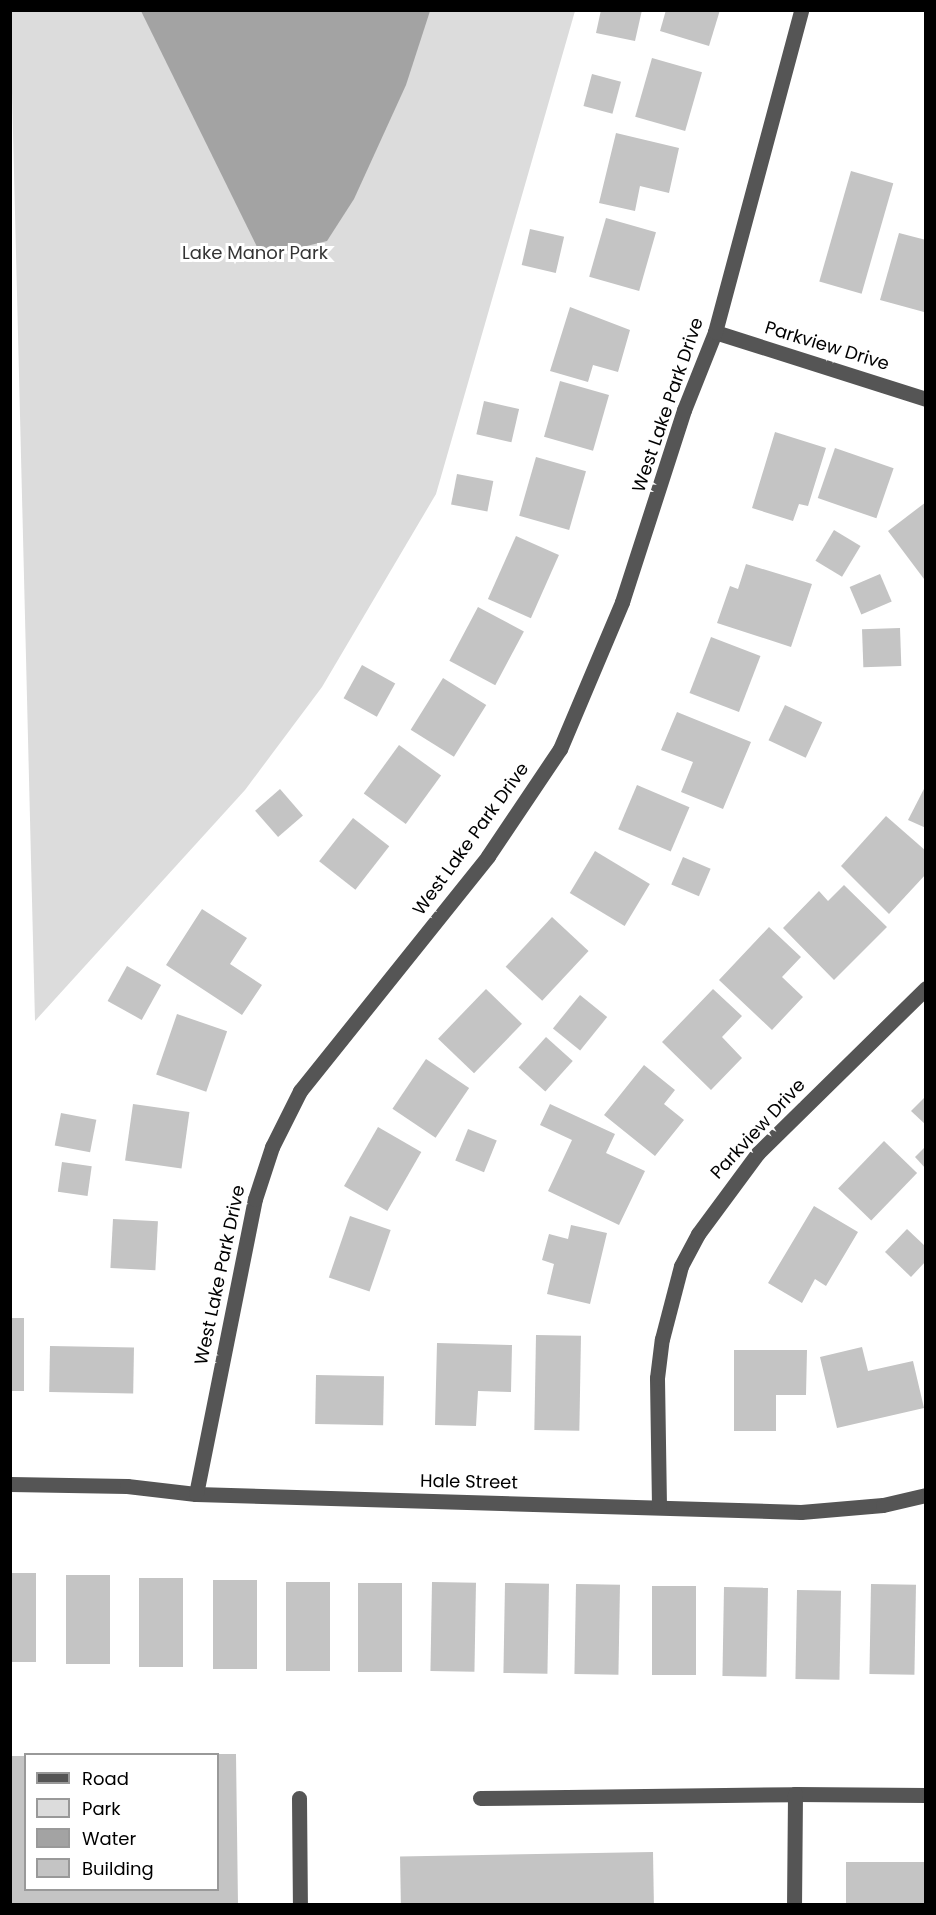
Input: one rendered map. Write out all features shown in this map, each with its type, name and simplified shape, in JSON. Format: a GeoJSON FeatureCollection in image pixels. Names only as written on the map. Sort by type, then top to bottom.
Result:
{"type":"FeatureCollection","features":[{"type":"Feature","properties":{"kind":"street","name":"West Lake Park Drive"},"geometry":{"type":"LineString","coordinates":[[196,1494],[255,1199],[272,1147],[300,1090],[488,856],[560,749],[622,602],[684,410],[715,332],[801,10]]}},
{"type":"Feature","properties":{"kind":"street","name":"Parkview Drive"},"geometry":{"type":"LineString","coordinates":[[715,332],[926,399]]}},
{"type":"Feature","properties":{"kind":"street","name":"Parkview Drive"},"geometry":{"type":"LineString","coordinates":[[659,1506],[657,1378],[662,1339],[681,1266],[698,1234],[758,1154],[926,988]]}},
{"type":"Feature","properties":{"kind":"street","name":"Hale Street"},"geometry":{"type":"LineString","coordinates":[[10,1484],[127,1486],[196,1494],[801,1512],[884,1505],[926,1495]]}},
{"type":"Feature","properties":{"kind":"street"},"geometry":{"type":"LineString","coordinates":[[794,1905],[795,1794]]}},
{"type":"Feature","properties":{"kind":"street"},"geometry":{"type":"LineString","coordinates":[[480,1798],[795,1794],[926,1795]]}},
{"type":"Feature","properties":{"kind":"street"},"geometry":{"type":"LineString","coordinates":[[299,1798],[300,1905]]}},
{"type":"Feature","properties":{"kind":"green space","name":"Lake Manor Park"},"geometry":{"type":"Polygon","coordinates":[[[10,11],[575,11],[436,494],[322,687],[245,790],[35,1021],[10,11]]]}},
{"type":"Feature","properties":{"kind":"water"},"geometry":{"type":"Polygon","coordinates":[[[141,11],[430,11],[406,85],[354,199],[327,241],[262,257],[141,11]]]}},
{"type":"Feature","properties":{"kind":"building"},"geometry":{"type":"Polygon","coordinates":[[[601,10],[642,10],[635,41],[596,33],[601,10]]]}},
{"type":"Feature","properties":{"kind":"building"},"geometry":{"type":"Polygon","coordinates":[[[666,10],[720,10],[709,46],[660,31],[666,10]]]}},
{"type":"Feature","properties":{"kind":"building"},"geometry":{"type":"Polygon","coordinates":[[[652,58],[702,72],[685,131],[635,117],[652,58]]]}},
{"type":"Feature","properties":{"kind":"building"},"geometry":{"type":"Polygon","coordinates":[[[592,74],[621,82],[612,114],[583,106],[592,74]]]}},
{"type":"Feature","properties":{"kind":"building"},"geometry":{"type":"Polygon","coordinates":[[[616,133],[679,148],[669,193],[640,186],[635,211],[599,203],[616,133]]]}},
{"type":"Feature","properties":{"kind":"building"},"geometry":{"type":"Polygon","coordinates":[[[851,171],[893,183],[862,294],[819,282],[851,171]]]}},
{"type":"Feature","properties":{"kind":"building"},"geometry":{"type":"Polygon","coordinates":[[[606,218],[656,232],[639,291],[589,277],[606,218]]]}},
{"type":"Feature","properties":{"kind":"building"},"geometry":{"type":"Polygon","coordinates":[[[530,229],[564,237],[556,273],[522,265],[530,229]]]}},
{"type":"Feature","properties":{"kind":"building"},"geometry":{"type":"Polygon","coordinates":[[[899,233],[926,240],[924,312],[880,300],[899,233]]]}},
{"type":"Feature","properties":{"kind":"building"},"geometry":{"type":"Polygon","coordinates":[[[570,307],[630,330],[618,372],[593,365],[588,382],[550,371],[570,307]]]}},
{"type":"Feature","properties":{"kind":"building"},"geometry":{"type":"Polygon","coordinates":[[[560,381],[609,395],[593,451],[544,437],[560,381]]]}},
{"type":"Feature","properties":{"kind":"building"},"geometry":{"type":"Polygon","coordinates":[[[484,401],[519,409],[511,442],[476,434],[484,401]]]}},
{"type":"Feature","properties":{"kind":"building"},"geometry":{"type":"Polygon","coordinates":[[[775,432],[826,448],[808,506],[799,504],[793,521],[752,508],[775,432]]]}},
{"type":"Feature","properties":{"kind":"building"},"geometry":{"type":"Polygon","coordinates":[[[835,448],[894,468],[876,518],[818,498],[835,448]]]}},
{"type":"Feature","properties":{"kind":"building"},"geometry":{"type":"Polygon","coordinates":[[[536,457],[586,471],[569,530],[519,516],[536,457]]]}},
{"type":"Feature","properties":{"kind":"building"},"geometry":{"type":"Polygon","coordinates":[[[457,474],[493,481],[487,511],[451,504],[457,474]]]}},
{"type":"Feature","properties":{"kind":"building"},"geometry":{"type":"Polygon","coordinates":[[[926,502],[926,577],[924,579],[888,531],[926,502]]]}},
{"type":"Feature","properties":{"kind":"building"},"geometry":{"type":"Polygon","coordinates":[[[834,530],[861,546],[842,577],[815,561],[834,530]]]}},
{"type":"Feature","properties":{"kind":"building"},"geometry":{"type":"Polygon","coordinates":[[[516,536],[559,555],[531,618],[488,599],[516,536]]]}},
{"type":"Feature","properties":{"kind":"building"},"geometry":{"type":"Polygon","coordinates":[[[746,564],[812,584],[791,647],[717,623],[730,586],[738,589],[746,564]]]}},
{"type":"Feature","properties":{"kind":"building"},"geometry":{"type":"Polygon","coordinates":[[[880,574],[892,602],[861,615],[850,587],[880,574]]]}},
{"type":"Feature","properties":{"kind":"building"},"geometry":{"type":"Polygon","coordinates":[[[478,607],[524,631],[495,685],[449,661],[478,607]]]}},
{"type":"Feature","properties":{"kind":"building"},"geometry":{"type":"Polygon","coordinates":[[[900,628],[901,666],[863,667],[862,629],[900,628]]]}},
{"type":"Feature","properties":{"kind":"building"},"geometry":{"type":"Polygon","coordinates":[[[711,637],[760,656],[739,712],[689,693],[711,637]]]}},
{"type":"Feature","properties":{"kind":"building"},"geometry":{"type":"Polygon","coordinates":[[[362,665],[395,683],[377,717],[344,698],[362,665]]]}},
{"type":"Feature","properties":{"kind":"building"},"geometry":{"type":"Polygon","coordinates":[[[443,678],[486,705],[454,757],[411,730],[443,678]]]}},
{"type":"Feature","properties":{"kind":"building"},"geometry":{"type":"Polygon","coordinates":[[[785,705],[822,722],[806,758],[769,740],[785,705]]]}},
{"type":"Feature","properties":{"kind":"building"},"geometry":{"type":"Polygon","coordinates":[[[677,712],[751,742],[723,809],[681,792],[693,762],[661,750],[677,712]]]}},
{"type":"Feature","properties":{"kind":"building"},"geometry":{"type":"Polygon","coordinates":[[[399,745],[441,776],[406,824],[364,794],[399,745]]]}},
{"type":"Feature","properties":{"kind":"building"},"geometry":{"type":"Polygon","coordinates":[[[637,785],[689,807],[671,851],[618,829],[637,785]]]}},
{"type":"Feature","properties":{"kind":"building"},"geometry":{"type":"Polygon","coordinates":[[[926,785],[926,828],[908,820],[926,785]]]}},
{"type":"Feature","properties":{"kind":"building"},"geometry":{"type":"Polygon","coordinates":[[[280,789],[303,815],[278,837],[255,811],[280,789]]]}},
{"type":"Feature","properties":{"kind":"building"},"geometry":{"type":"Polygon","coordinates":[[[886,816],[926,851],[926,874],[889,914],[841,866],[886,816]]]}},
{"type":"Feature","properties":{"kind":"building"},"geometry":{"type":"Polygon","coordinates":[[[353,818],[389,846],[355,890],[319,861],[353,818]]]}},
{"type":"Feature","properties":{"kind":"building"},"geometry":{"type":"Polygon","coordinates":[[[595,851],[650,884],[625,926],[570,893],[595,851]]]}},
{"type":"Feature","properties":{"kind":"building"},"geometry":{"type":"Polygon","coordinates":[[[683,857],[711,869],[699,896],[671,885],[683,857]]]}},
{"type":"Feature","properties":{"kind":"building"},"geometry":{"type":"Polygon","coordinates":[[[844,885],[887,927],[834,980],[783,928],[819,891],[828,901],[844,885]]]}},
{"type":"Feature","properties":{"kind":"building"},"geometry":{"type":"Polygon","coordinates":[[[202,909],[247,938],[230,964],[262,985],[242,1015],[166,965],[202,909]]]}},
{"type":"Feature","properties":{"kind":"building"},"geometry":{"type":"Polygon","coordinates":[[[552,917],[589,951],[542,1001],[506,967],[552,917]]]}},
{"type":"Feature","properties":{"kind":"building"},"geometry":{"type":"Polygon","coordinates":[[[769,927],[801,957],[782,977],[803,997],[772,1030],[719,980],[769,927]]]}},
{"type":"Feature","properties":{"kind":"building"},"geometry":{"type":"Polygon","coordinates":[[[127,966],[161,985],[142,1020],[108,1001],[127,966]]]}},
{"type":"Feature","properties":{"kind":"building"},"geometry":{"type":"Polygon","coordinates":[[[486,989],[522,1024],[474,1073],[438,1039],[486,989]]]}},
{"type":"Feature","properties":{"kind":"building"},"geometry":{"type":"Polygon","coordinates":[[[713,989],[742,1016],[722,1037],[742,1058],[711,1090],[662,1042],[713,989]]]}},
{"type":"Feature","properties":{"kind":"building"},"geometry":{"type":"Polygon","coordinates":[[[580,995],[607,1017],[580,1050],[553,1028],[580,995]]]}},
{"type":"Feature","properties":{"kind":"building"},"geometry":{"type":"Polygon","coordinates":[[[177,1014],[227,1031],[206,1092],[156,1075],[177,1014]]]}},
{"type":"Feature","properties":{"kind":"building"},"geometry":{"type":"Polygon","coordinates":[[[546,1037],[573,1061],[545,1092],[519,1067],[546,1037]]]}},
{"type":"Feature","properties":{"kind":"building"},"geometry":{"type":"Polygon","coordinates":[[[426,1059],[469,1088],[436,1138],[392,1109],[426,1059]]]}},
{"type":"Feature","properties":{"kind":"building"},"geometry":{"type":"Polygon","coordinates":[[[644,1065],[675,1090],[664,1104],[684,1120],[655,1156],[604,1115],[644,1065]]]}},
{"type":"Feature","properties":{"kind":"building"},"geometry":{"type":"Polygon","coordinates":[[[926,1096],[926,1125],[911,1111],[926,1096]]]}},
{"type":"Feature","properties":{"kind":"building"},"geometry":{"type":"Polygon","coordinates":[[[133,1104],[189,1112],[182,1168],[125,1160],[133,1104]]]}},
{"type":"Feature","properties":{"kind":"building"},"geometry":{"type":"Polygon","coordinates":[[[550,1104],[615,1134],[606,1153],[645,1171],[619,1225],[548,1191],[572,1140],[540,1125],[550,1104]]]}},
{"type":"Feature","properties":{"kind":"building"},"geometry":{"type":"Polygon","coordinates":[[[61,1113],[96,1120],[90,1152],[55,1145],[61,1113]]]}},
{"type":"Feature","properties":{"kind":"building"},"geometry":{"type":"Polygon","coordinates":[[[378,1127],[421,1152],[387,1211],[344,1186],[378,1127]]]}},
{"type":"Feature","properties":{"kind":"building"},"geometry":{"type":"Polygon","coordinates":[[[468,1129],[497,1141],[484,1172],[455,1161],[468,1129]]]}},
{"type":"Feature","properties":{"kind":"building"},"geometry":{"type":"Polygon","coordinates":[[[884,1141],[917,1173],[871,1220],[838,1188],[884,1141]]]}},
{"type":"Feature","properties":{"kind":"building"},"geometry":{"type":"Polygon","coordinates":[[[926,1146],[926,1169],[915,1157],[926,1146]]]}},
{"type":"Feature","properties":{"kind":"building"},"geometry":{"type":"Polygon","coordinates":[[[62,1162],[92,1166],[88,1196],[58,1192],[62,1162]]]}},
{"type":"Feature","properties":{"kind":"building"},"geometry":{"type":"Polygon","coordinates":[[[814,1206],[858,1232],[826,1286],[815,1279],[802,1303],[768,1283],[814,1206]]]}},
{"type":"Feature","properties":{"kind":"building"},"geometry":{"type":"Polygon","coordinates":[[[350,1216],[391,1230],[369,1291],[329,1277],[350,1216]]]}},
{"type":"Feature","properties":{"kind":"building"},"geometry":{"type":"Polygon","coordinates":[[[113,1219],[158,1221],[155,1270],[110,1268],[113,1219]]]}},
{"type":"Feature","properties":{"kind":"building"},"geometry":{"type":"Polygon","coordinates":[[[571,1225],[607,1233],[590,1304],[547,1294],[554,1264],[542,1260],[549,1234],[568,1239],[571,1225]]]}},
{"type":"Feature","properties":{"kind":"building"},"geometry":{"type":"Polygon","coordinates":[[[907,1229],[926,1247],[926,1261],[911,1277],[885,1252],[907,1229]]]}},
{"type":"Feature","properties":{"kind":"building"},"geometry":{"type":"Polygon","coordinates":[[[10,1318],[24,1318],[24,1391],[10,1391],[10,1318]]]}},
{"type":"Feature","properties":{"kind":"building"},"geometry":{"type":"Polygon","coordinates":[[[536,1335],[581,1336],[579,1431],[534,1430],[536,1335]]]}},
{"type":"Feature","properties":{"kind":"building"},"geometry":{"type":"Polygon","coordinates":[[[437,1343],[512,1345],[511,1392],[478,1391],[476,1426],[435,1425],[437,1343]]]}},
{"type":"Feature","properties":{"kind":"building"},"geometry":{"type":"Polygon","coordinates":[[[50,1346],[134,1347],[133,1393],[49,1392],[50,1346]]]}},
{"type":"Feature","properties":{"kind":"building"},"geometry":{"type":"Polygon","coordinates":[[[862,1347],[868,1371],[913,1361],[924,1408],[837,1428],[820,1357],[862,1347]]]}},
{"type":"Feature","properties":{"kind":"building"},"geometry":{"type":"Polygon","coordinates":[[[734,1350],[807,1350],[806,1395],[776,1395],[776,1431],[734,1431],[734,1350]]]}},
{"type":"Feature","properties":{"kind":"building"},"geometry":{"type":"Polygon","coordinates":[[[316,1375],[384,1376],[383,1425],[315,1424],[316,1375]]]}},
{"type":"Feature","properties":{"kind":"building"},"geometry":{"type":"Polygon","coordinates":[[[10,1573],[36,1573],[36,1662],[10,1662],[10,1573]]]}},
{"type":"Feature","properties":{"kind":"building"},"geometry":{"type":"Polygon","coordinates":[[[66,1575],[110,1575],[110,1664],[66,1664],[66,1575]]]}},
{"type":"Feature","properties":{"kind":"building"},"geometry":{"type":"Polygon","coordinates":[[[139,1578],[183,1578],[183,1667],[139,1667],[139,1578]]]}},
{"type":"Feature","properties":{"kind":"building"},"geometry":{"type":"Polygon","coordinates":[[[213,1580],[257,1580],[257,1669],[213,1669],[213,1580]]]}},
{"type":"Feature","properties":{"kind":"building"},"geometry":{"type":"Polygon","coordinates":[[[286,1582],[330,1582],[330,1671],[286,1671],[286,1582]]]}},
{"type":"Feature","properties":{"kind":"building"},"geometry":{"type":"Polygon","coordinates":[[[432,1582],[476,1583],[474,1672],[430,1671],[432,1582]]]}},
{"type":"Feature","properties":{"kind":"building"},"geometry":{"type":"Polygon","coordinates":[[[358,1583],[402,1583],[402,1672],[358,1672],[358,1583]]]}},
{"type":"Feature","properties":{"kind":"building"},"geometry":{"type":"Polygon","coordinates":[[[505,1583],[549,1584],[547,1674],[503,1673],[505,1583]]]}},
{"type":"Feature","properties":{"kind":"building"},"geometry":{"type":"Polygon","coordinates":[[[576,1584],[620,1585],[618,1675],[574,1674],[576,1584]]]}},
{"type":"Feature","properties":{"kind":"building"},"geometry":{"type":"Polygon","coordinates":[[[871,1584],[916,1585],[914,1675],[869,1674],[871,1584]]]}},
{"type":"Feature","properties":{"kind":"building"},"geometry":{"type":"Polygon","coordinates":[[[652,1586],[696,1586],[696,1675],[652,1675],[652,1586]]]}},
{"type":"Feature","properties":{"kind":"building"},"geometry":{"type":"Polygon","coordinates":[[[724,1587],[768,1588],[766,1677],[722,1676],[724,1587]]]}},
{"type":"Feature","properties":{"kind":"building"},"geometry":{"type":"Polygon","coordinates":[[[797,1590],[841,1591],[839,1680],[795,1679],[797,1590]]]}},
{"type":"Feature","properties":{"kind":"building"},"geometry":{"type":"Polygon","coordinates":[[[219,1754],[236,1754],[238,1904],[10,1904],[10,1756],[24,1756],[24,1891],[219,1891],[219,1754]]]}},
{"type":"Feature","properties":{"kind":"building"},"geometry":{"type":"Polygon","coordinates":[[[653,1852],[654,1904],[401,1904],[400,1856],[653,1852]]]}},
{"type":"Feature","properties":{"kind":"building"},"geometry":{"type":"Polygon","coordinates":[[[846,1862],[926,1862],[926,1904],[846,1904],[846,1862]]]}}]}
